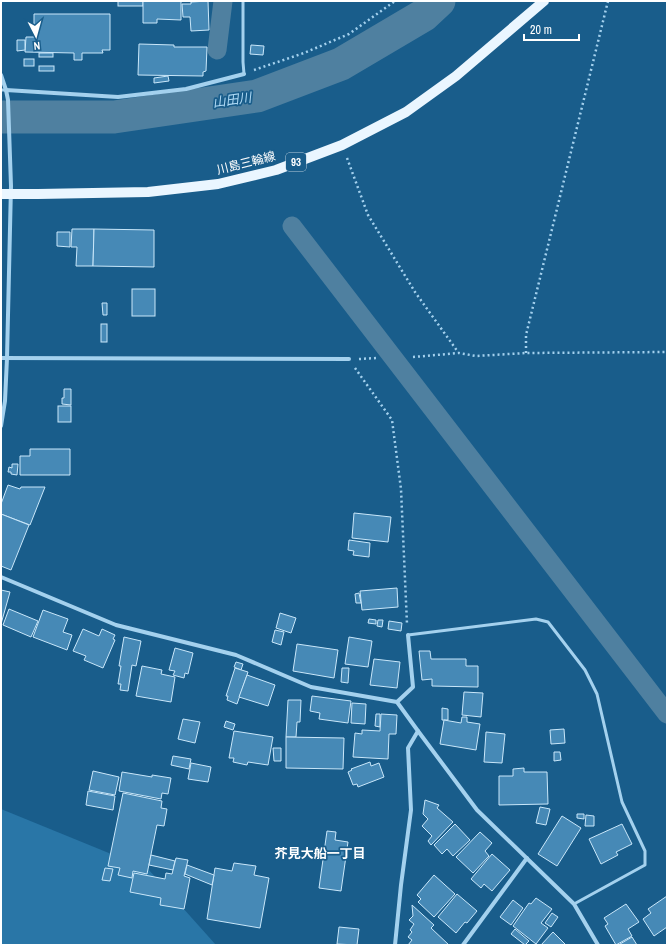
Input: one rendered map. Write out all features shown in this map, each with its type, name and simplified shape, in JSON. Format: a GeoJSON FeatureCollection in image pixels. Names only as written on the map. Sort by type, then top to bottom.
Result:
{"type":"FeatureCollection","features":[{"type":"Feature","properties":{"kind":"main road","name":"川島三輪線"},"geometry":{"type":"LineString","coordinates":[[7,191],[148,192],[218,184],[276,170],[342,145],[406,112],[456,76],[544,1]]}},
{"type":"Feature","properties":{"kind":"street"},"geometry":{"type":"LineString","coordinates":[[3,90],[118,97],[186,89],[244,74]]}},
{"type":"Feature","properties":{"kind":"street"},"geometry":{"type":"LineString","coordinates":[[1,75],[3,90],[8,100],[7,358],[5,401],[1,426]]}},
{"type":"Feature","properties":{"kind":"street"},"geometry":{"type":"LineString","coordinates":[[1,358],[348,359]]}},
{"type":"Feature","properties":{"kind":"street"},"geometry":{"type":"LineString","coordinates":[[1,577],[116,625],[236,655],[311,687],[397,702],[477,810],[574,904],[598,945]]}},
{"type":"Feature","properties":{"kind":"street"},"geometry":{"type":"LineString","coordinates":[[397,702],[413,687],[408,634]]}},
{"type":"Feature","properties":{"kind":"street"},"geometry":{"type":"LineString","coordinates":[[395,945],[411,810],[408,748],[418,731]]}},
{"type":"Feature","properties":{"kind":"street"},"geometry":{"type":"LineString","coordinates":[[463,945],[527,858]]}},
{"type":"Feature","properties":{"kind":"lane"},"geometry":{"type":"LineString","coordinates":[[243,1],[244,74]]}},
{"type":"Feature","properties":{"kind":"lane"},"geometry":{"type":"LineString","coordinates":[[408,634],[536,619],[548,622],[586,670],[597,694],[622,802],[645,851],[645,865],[574,904]]}},
{"type":"Feature","properties":{"kind":"path"},"geometry":{"type":"LineString","coordinates":[[244,74],[304,53],[349,34],[395,1]]}},
{"type":"Feature","properties":{"kind":"path"},"geometry":{"type":"LineString","coordinates":[[526,353],[526,335],[608,1]]}},
{"type":"Feature","properties":{"kind":"path"},"geometry":{"type":"LineString","coordinates":[[342,145],[368,215],[415,292],[459,353]]}},
{"type":"Feature","properties":{"kind":"path"},"geometry":{"type":"LineString","coordinates":[[413,357],[459,353],[476,356],[526,353],[667,352]]}},
{"type":"Feature","properties":{"kind":"path"},"geometry":{"type":"LineString","coordinates":[[348,359],[377,358]]}},
{"type":"Feature","properties":{"kind":"path"},"geometry":{"type":"LineString","coordinates":[[348,359],[392,420],[401,489],[408,634]]}},
{"type":"Feature","properties":{"kind":"shaded area"},"geometry":{"type":"Polygon","coordinates":[[[1,809],[148,869],[216,945],[1,945],[1,809]]]}},
{"type":"Feature","properties":{"kind":"building"},"geometry":{"type":"Polygon","coordinates":[[[118,1],[143,1],[143,6],[118,6],[118,1]]]}},
{"type":"Feature","properties":{"kind":"building"},"geometry":{"type":"Polygon","coordinates":[[[143,1],[181,1],[181,20],[157,19],[157,23],[143,23],[143,1]]]}},
{"type":"Feature","properties":{"kind":"building"},"geometry":{"type":"Polygon","coordinates":[[[208,1],[209,30],[191,31],[190,17],[183,17],[182,4],[208,1]]]}},
{"type":"Feature","properties":{"kind":"building"},"geometry":{"type":"Polygon","coordinates":[[[34,14],[110,14],[110,50],[102,50],[103,53],[82,53],[82,60],[74,60],[74,53],[25,52],[26,37],[34,37],[34,14]]]}},
{"type":"Feature","properties":{"kind":"building"},"geometry":{"type":"Polygon","coordinates":[[[17,40],[25,40],[25,50],[17,51],[17,40]]]}},
{"type":"Feature","properties":{"kind":"building"},"geometry":{"type":"Polygon","coordinates":[[[139,44],[174,45],[174,47],[207,47],[206,71],[203,72],[203,76],[138,75],[139,44]]]}},
{"type":"Feature","properties":{"kind":"building"},"geometry":{"type":"Polygon","coordinates":[[[251,45],[264,46],[263,55],[250,54],[251,45]]]}},
{"type":"Feature","properties":{"kind":"building"},"geometry":{"type":"Polygon","coordinates":[[[39,53],[53,53],[53,57],[39,57],[39,53]]]}},
{"type":"Feature","properties":{"kind":"building"},"geometry":{"type":"Polygon","coordinates":[[[24,59],[34,59],[34,66],[24,66],[24,59]]]}},
{"type":"Feature","properties":{"kind":"building"},"geometry":{"type":"Polygon","coordinates":[[[39,66],[54,66],[54,71],[39,71],[39,66]]]}},
{"type":"Feature","properties":{"kind":"building"},"geometry":{"type":"Polygon","coordinates":[[[168,76],[169,81],[154,83],[154,78],[168,76]]]}},
{"type":"Feature","properties":{"kind":"building"},"geometry":{"type":"Polygon","coordinates":[[[72,229],[94,229],[93,266],[76,266],[77,247],[71,247],[72,229]]]}},
{"type":"Feature","properties":{"kind":"building"},"geometry":{"type":"Polygon","coordinates":[[[94,229],[154,230],[154,267],[93,266],[94,229]]]}},
{"type":"Feature","properties":{"kind":"building"},"geometry":{"type":"Polygon","coordinates":[[[57,232],[70,232],[70,247],[57,246],[57,232]]]}},
{"type":"Feature","properties":{"kind":"building"},"geometry":{"type":"Polygon","coordinates":[[[132,289],[155,289],[155,316],[132,316],[132,289]]]}},
{"type":"Feature","properties":{"kind":"building"},"geometry":{"type":"Polygon","coordinates":[[[102,303],[107,303],[107,315],[103,315],[102,303]]]}},
{"type":"Feature","properties":{"kind":"building"},"geometry":{"type":"Polygon","coordinates":[[[101,324],[107,324],[107,342],[101,342],[101,324]]]}},
{"type":"Feature","properties":{"kind":"building"},"geometry":{"type":"Polygon","coordinates":[[[64,389],[71,389],[71,405],[62,404],[64,389]]]}},
{"type":"Feature","properties":{"kind":"building"},"geometry":{"type":"Polygon","coordinates":[[[58,406],[71,406],[71,422],[58,422],[58,406]]]}},
{"type":"Feature","properties":{"kind":"building"},"geometry":{"type":"Polygon","coordinates":[[[30,449],[70,449],[70,475],[20,475],[20,456],[30,456],[30,449]]]}},
{"type":"Feature","properties":{"kind":"building"},"geometry":{"type":"Polygon","coordinates":[[[12,464],[18,464],[17,475],[8,472],[9,467],[12,468],[12,464]]]}},
{"type":"Feature","properties":{"kind":"building"},"geometry":{"type":"Polygon","coordinates":[[[8,485],[20,489],[21,487],[45,487],[30,525],[1,514],[1,504],[8,485]]]}},
{"type":"Feature","properties":{"kind":"building"},"geometry":{"type":"Polygon","coordinates":[[[354,513],[391,517],[388,542],[352,538],[354,513]]]}},
{"type":"Feature","properties":{"kind":"building"},"geometry":{"type":"Polygon","coordinates":[[[1,514],[29,525],[11,570],[1,566],[1,514]]]}},
{"type":"Feature","properties":{"kind":"building"},"geometry":{"type":"Polygon","coordinates":[[[349,540],[370,543],[369,557],[353,555],[354,551],[348,550],[349,540]]]}},
{"type":"Feature","properties":{"kind":"building"},"geometry":{"type":"Polygon","coordinates":[[[397,588],[398,607],[362,610],[360,591],[397,588]]]}},
{"type":"Feature","properties":{"kind":"building"},"geometry":{"type":"Polygon","coordinates":[[[1,590],[10,592],[1,624],[1,590]]]}},
{"type":"Feature","properties":{"kind":"building"},"geometry":{"type":"Polygon","coordinates":[[[359,593],[361,603],[356,603],[355,594],[359,593]]]}},
{"type":"Feature","properties":{"kind":"building"},"geometry":{"type":"Polygon","coordinates":[[[9,609],[38,621],[31,637],[3,625],[9,609]]]}},
{"type":"Feature","properties":{"kind":"building"},"geometry":{"type":"Polygon","coordinates":[[[43,610],[68,619],[63,632],[72,635],[67,650],[33,637],[43,610]]]}},
{"type":"Feature","properties":{"kind":"building"},"geometry":{"type":"Polygon","coordinates":[[[280,613],[296,618],[291,633],[276,628],[280,613]]]}},
{"type":"Feature","properties":{"kind":"building"},"geometry":{"type":"Polygon","coordinates":[[[369,619],[376,620],[376,624],[368,623],[369,619]]]}},
{"type":"Feature","properties":{"kind":"building"},"geometry":{"type":"Polygon","coordinates":[[[378,620],[383,620],[382,627],[377,626],[378,620]]]}},
{"type":"Feature","properties":{"kind":"building"},"geometry":{"type":"Polygon","coordinates":[[[389,621],[402,623],[401,631],[388,629],[389,621]]]}},
{"type":"Feature","properties":{"kind":"building"},"geometry":{"type":"Polygon","coordinates":[[[83,629],[99,636],[102,629],[115,635],[113,639],[115,640],[103,668],[84,660],[86,656],[73,651],[83,629]]]}},
{"type":"Feature","properties":{"kind":"building"},"geometry":{"type":"Polygon","coordinates":[[[275,630],[284,632],[281,645],[272,642],[275,630]]]}},
{"type":"Feature","properties":{"kind":"building"},"geometry":{"type":"Polygon","coordinates":[[[124,637],[141,641],[136,666],[132,665],[128,691],[120,690],[121,684],[118,684],[121,666],[119,666],[124,637]]]}},
{"type":"Feature","properties":{"kind":"building"},"geometry":{"type":"Polygon","coordinates":[[[349,637],[372,641],[368,667],[345,664],[349,637]]]}},
{"type":"Feature","properties":{"kind":"building"},"geometry":{"type":"Polygon","coordinates":[[[297,644],[338,650],[334,678],[293,671],[297,644]]]}},
{"type":"Feature","properties":{"kind":"building"},"geometry":{"type":"Polygon","coordinates":[[[175,648],[193,653],[188,674],[185,673],[184,678],[173,675],[175,671],[169,670],[175,648]]]}},
{"type":"Feature","properties":{"kind":"building"},"geometry":{"type":"Polygon","coordinates":[[[419,651],[430,651],[431,659],[466,659],[466,666],[478,666],[478,687],[432,686],[432,679],[422,680],[419,651]]]}},
{"type":"Feature","properties":{"kind":"building"},"geometry":{"type":"Polygon","coordinates":[[[374,659],[400,662],[397,688],[370,685],[374,659]]]}},
{"type":"Feature","properties":{"kind":"building"},"geometry":{"type":"Polygon","coordinates":[[[236,662],[243,664],[241,670],[234,667],[236,662]]]}},
{"type":"Feature","properties":{"kind":"building"},"geometry":{"type":"Polygon","coordinates":[[[142,666],[162,670],[161,674],[175,677],[171,702],[136,696],[142,666]]]}},
{"type":"Feature","properties":{"kind":"building"},"geometry":{"type":"Polygon","coordinates":[[[235,668],[248,672],[237,704],[227,700],[228,696],[226,696],[235,668]]]}},
{"type":"Feature","properties":{"kind":"building"},"geometry":{"type":"Polygon","coordinates":[[[342,668],[349,668],[348,683],[341,682],[342,668]]]}},
{"type":"Feature","properties":{"kind":"building"},"geometry":{"type":"Polygon","coordinates":[[[247,675],[275,685],[268,706],[239,697],[247,675]]]}},
{"type":"Feature","properties":{"kind":"building"},"geometry":{"type":"Polygon","coordinates":[[[464,692],[483,693],[481,717],[462,715],[464,692]]]}},
{"type":"Feature","properties":{"kind":"building"},"geometry":{"type":"Polygon","coordinates":[[[312,696],[351,701],[348,723],[319,719],[320,713],[310,711],[312,696]]]}},
{"type":"Feature","properties":{"kind":"building"},"geometry":{"type":"Polygon","coordinates":[[[288,700],[301,700],[300,722],[297,722],[296,737],[286,737],[288,700]]]}},
{"type":"Feature","properties":{"kind":"building"},"geometry":{"type":"Polygon","coordinates":[[[352,703],[366,704],[365,724],[351,723],[352,703]]]}},
{"type":"Feature","properties":{"kind":"building"},"geometry":{"type":"Polygon","coordinates":[[[442,708],[448,709],[448,720],[442,720],[442,708]]]}},
{"type":"Feature","properties":{"kind":"building"},"geometry":{"type":"Polygon","coordinates":[[[376,714],[380,714],[380,727],[375,726],[376,714]]]}},
{"type":"Feature","properties":{"kind":"building"},"geometry":{"type":"Polygon","coordinates":[[[381,714],[397,715],[396,734],[389,734],[388,759],[353,757],[355,733],[362,734],[362,730],[380,731],[381,714]]]}},
{"type":"Feature","properties":{"kind":"building"},"geometry":{"type":"Polygon","coordinates":[[[462,717],[467,717],[467,722],[480,724],[476,750],[440,744],[444,720],[461,723],[462,717]]]}},
{"type":"Feature","properties":{"kind":"building"},"geometry":{"type":"Polygon","coordinates":[[[183,719],[200,722],[195,743],[178,739],[183,719]]]}},
{"type":"Feature","properties":{"kind":"building"},"geometry":{"type":"Polygon","coordinates":[[[226,721],[235,724],[233,730],[224,727],[226,721]]]}},
{"type":"Feature","properties":{"kind":"building"},"geometry":{"type":"Polygon","coordinates":[[[564,729],[565,743],[551,744],[550,730],[564,729]]]}},
{"type":"Feature","properties":{"kind":"building"},"geometry":{"type":"Polygon","coordinates":[[[234,731],[273,737],[268,765],[248,762],[247,765],[233,762],[234,758],[229,758],[234,731]]]}},
{"type":"Feature","properties":{"kind":"building"},"geometry":{"type":"Polygon","coordinates":[[[486,732],[505,734],[502,763],[484,762],[486,732]]]}},
{"type":"Feature","properties":{"kind":"building"},"geometry":{"type":"Polygon","coordinates":[[[286,737],[344,738],[343,769],[286,768],[286,737]]]}},
{"type":"Feature","properties":{"kind":"building"},"geometry":{"type":"Polygon","coordinates":[[[273,748],[281,748],[281,761],[274,761],[273,748]]]}},
{"type":"Feature","properties":{"kind":"building"},"geometry":{"type":"Polygon","coordinates":[[[554,752],[560,752],[561,760],[554,761],[554,752]]]}},
{"type":"Feature","properties":{"kind":"building"},"geometry":{"type":"Polygon","coordinates":[[[173,756],[191,759],[189,769],[171,765],[173,756]]]}},
{"type":"Feature","properties":{"kind":"building"},"geometry":{"type":"Polygon","coordinates":[[[370,762],[371,766],[379,763],[384,777],[358,787],[357,784],[353,785],[348,772],[352,770],[351,769],[370,762]]]}},
{"type":"Feature","properties":{"kind":"building"},"geometry":{"type":"Polygon","coordinates":[[[191,763],[211,767],[208,782],[188,779],[191,763]]]}},
{"type":"Feature","properties":{"kind":"building"},"geometry":{"type":"Polygon","coordinates":[[[524,768],[524,772],[547,772],[548,804],[499,805],[499,776],[513,776],[513,769],[524,768]]]}},
{"type":"Feature","properties":{"kind":"building"},"geometry":{"type":"Polygon","coordinates":[[[93,771],[119,777],[115,795],[89,790],[93,771]]]}},
{"type":"Feature","properties":{"kind":"building"},"geometry":{"type":"Polygon","coordinates":[[[122,772],[152,777],[152,775],[171,778],[168,794],[162,793],[161,799],[119,791],[122,772]]]}},
{"type":"Feature","properties":{"kind":"building"},"geometry":{"type":"Polygon","coordinates":[[[88,791],[115,796],[113,810],[86,805],[88,791]]]}},
{"type":"Feature","properties":{"kind":"building"},"geometry":{"type":"Polygon","coordinates":[[[123,793],[162,801],[161,808],[167,809],[164,826],[157,825],[147,874],[133,871],[132,878],[118,875],[120,868],[108,866],[123,793]]]}},
{"type":"Feature","properties":{"kind":"building"},"geometry":{"type":"Polygon","coordinates":[[[425,800],[439,805],[437,808],[453,822],[431,845],[428,841],[432,836],[422,826],[428,819],[423,814],[425,800]]]}},
{"type":"Feature","properties":{"kind":"building"},"geometry":{"type":"Polygon","coordinates":[[[540,807],[550,809],[546,825],[536,823],[540,807]]]}},
{"type":"Feature","properties":{"kind":"building"},"geometry":{"type":"Polygon","coordinates":[[[577,814],[584,814],[584,819],[577,818],[577,814]]]}},
{"type":"Feature","properties":{"kind":"building"},"geometry":{"type":"Polygon","coordinates":[[[586,815],[594,816],[594,826],[585,826],[586,815]]]}},
{"type":"Feature","properties":{"kind":"building"},"geometry":{"type":"Polygon","coordinates":[[[562,816],[581,828],[557,866],[538,854],[562,816]]]}},
{"type":"Feature","properties":{"kind":"building"},"geometry":{"type":"Polygon","coordinates":[[[455,824],[470,840],[453,856],[447,849],[442,854],[434,845],[455,824]]]}},
{"type":"Feature","properties":{"kind":"building"},"geometry":{"type":"Polygon","coordinates":[[[622,824],[632,844],[616,852],[618,855],[601,864],[589,839],[622,824]]]}},
{"type":"Feature","properties":{"kind":"building"},"geometry":{"type":"Polygon","coordinates":[[[327,831],[336,832],[335,840],[348,842],[341,891],[319,888],[327,831]]]}},
{"type":"Feature","properties":{"kind":"building"},"geometry":{"type":"Polygon","coordinates":[[[480,832],[492,843],[485,851],[489,856],[473,873],[456,857],[480,832]]]}},
{"type":"Feature","properties":{"kind":"building"},"geometry":{"type":"Polygon","coordinates":[[[492,854],[510,870],[492,891],[484,884],[481,888],[471,879],[492,854]]]}},
{"type":"Feature","properties":{"kind":"building"},"geometry":{"type":"Polygon","coordinates":[[[151,855],[175,861],[173,870],[149,865],[151,855]]]}},
{"type":"Feature","properties":{"kind":"building"},"geometry":{"type":"Polygon","coordinates":[[[176,858],[188,860],[184,876],[190,878],[184,909],[160,905],[161,898],[130,892],[134,873],[165,879],[166,873],[172,874],[176,858]]]}},
{"type":"Feature","properties":{"kind":"building"},"geometry":{"type":"Polygon","coordinates":[[[234,863],[256,866],[254,875],[269,878],[260,928],[207,919],[215,868],[232,871],[234,863]]]}},
{"type":"Feature","properties":{"kind":"building"},"geometry":{"type":"Polygon","coordinates":[[[187,865],[214,875],[212,885],[185,874],[187,865]]]}},
{"type":"Feature","properties":{"kind":"building"},"geometry":{"type":"Polygon","coordinates":[[[105,868],[113,869],[110,881],[102,880],[105,868]]]}},
{"type":"Feature","properties":{"kind":"building"},"geometry":{"type":"Polygon","coordinates":[[[434,875],[455,894],[434,917],[418,902],[421,899],[417,895],[434,875]]]}},
{"type":"Feature","properties":{"kind":"building"},"geometry":{"type":"Polygon","coordinates":[[[457,894],[477,911],[456,933],[438,917],[457,894]]]}},
{"type":"Feature","properties":{"kind":"building"},"geometry":{"type":"Polygon","coordinates":[[[667,896],[667,927],[654,936],[643,919],[651,913],[648,909],[667,896]]]}},
{"type":"Feature","properties":{"kind":"building"},"geometry":{"type":"Polygon","coordinates":[[[536,898],[552,909],[541,923],[548,928],[536,944],[513,926],[529,903],[531,904],[536,898]]]}},
{"type":"Feature","properties":{"kind":"building"},"geometry":{"type":"Polygon","coordinates":[[[513,900],[523,908],[511,925],[500,917],[513,900]]]}},
{"type":"Feature","properties":{"kind":"building"},"geometry":{"type":"Polygon","coordinates":[[[626,904],[639,922],[628,929],[632,936],[616,945],[605,926],[608,924],[604,918],[626,904]]]}},
{"type":"Feature","properties":{"kind":"building"},"geometry":{"type":"Polygon","coordinates":[[[412,905],[434,925],[431,928],[449,945],[408,945],[412,940],[408,937],[412,932],[410,930],[414,924],[409,920],[413,916],[412,905]]]}},
{"type":"Feature","properties":{"kind":"building"},"geometry":{"type":"Polygon","coordinates":[[[552,913],[558,917],[551,927],[545,923],[552,913]]]}},
{"type":"Feature","properties":{"kind":"building"},"geometry":{"type":"Polygon","coordinates":[[[339,927],[359,929],[357,945],[337,944],[339,927]]]}},
{"type":"Feature","properties":{"kind":"building"},"geometry":{"type":"Polygon","coordinates":[[[515,929],[529,941],[525,945],[511,934],[515,929]]]}},
{"type":"Feature","properties":{"kind":"building"},"geometry":{"type":"Polygon","coordinates":[[[553,932],[566,945],[541,945],[553,932]]]}},
{"type":"Feature","properties":{"kind":"building"},"geometry":{"type":"Polygon","coordinates":[[[632,937],[637,945],[620,944],[632,937]]]}},
{"type":"Feature","properties":{"kind":"waterway"},"geometry":{"type":"LineString","coordinates":[[217,50],[223,1]]}},
{"type":"Feature","properties":{"kind":"waterway","name":"山田川"},"geometry":{"type":"LineString","coordinates":[[1,117],[114,117],[257,96],[341,64],[424,15],[439,1]]}},
{"type":"Feature","properties":{"kind":"waterway"},"geometry":{"type":"LineString","coordinates":[[292,226],[667,714]]}},
{"type":"Feature","properties":{"kind":"district","name":"芥見大船一丁目"},"geometry":{"type":"Point","coordinates":[320,853]}}]}
